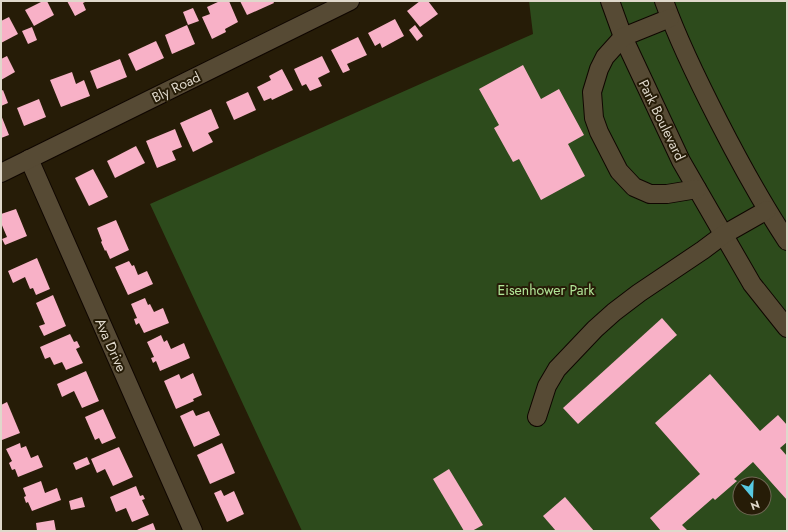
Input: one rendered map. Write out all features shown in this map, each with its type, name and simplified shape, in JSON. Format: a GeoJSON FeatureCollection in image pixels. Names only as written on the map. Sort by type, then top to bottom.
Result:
{"type":"FeatureCollection","features":[{"type":"Feature","properties":{"kind":"street","name":"Bly Road"},"geometry":{"type":"LineString","coordinates":[[1,173],[350,1]]}},
{"type":"Feature","properties":{"kind":"street","name":"Park Boulevard"},"geometry":{"type":"LineString","coordinates":[[610,1],[622,37],[681,161],[722,235],[752,284],[787,328]]}},
{"type":"Feature","properties":{"kind":"street"},"geometry":{"type":"LineString","coordinates":[[664,1],[686,55],[702,88],[747,175],[787,241]]}},
{"type":"Feature","properties":{"kind":"street"},"geometry":{"type":"LineString","coordinates":[[670,18],[622,37],[605,57],[599,69],[592,92],[594,118],[599,132],[618,171],[634,187],[650,194],[667,194],[697,189]]}},
{"type":"Feature","properties":{"kind":"street","name":"Ava Drive"},"geometry":{"type":"LineString","coordinates":[[29,159],[193,531]]}},
{"type":"Feature","properties":{"kind":"street"},"geometry":{"type":"LineString","coordinates":[[537,416],[546,386],[557,369],[595,329],[639,293],[703,250],[722,235],[767,210]]}},
{"type":"Feature","properties":{"kind":"green space","name":"Eisenhower Park"},"geometry":{"type":"Polygon","coordinates":[[[529,1],[787,1],[787,531],[302,531],[150,204],[533,34],[529,1]]]}},
{"type":"Feature","properties":{"kind":"building"},"geometry":{"type":"Polygon","coordinates":[[[43,1],[47,1],[54,15],[34,26],[25,10],[43,1]]]}},
{"type":"Feature","properties":{"kind":"building"},"geometry":{"type":"Polygon","coordinates":[[[67,1],[87,1],[83,3],[86,10],[75,16],[67,1]]]}},
{"type":"Feature","properties":{"kind":"building"},"geometry":{"type":"Polygon","coordinates":[[[220,1],[229,1],[238,22],[225,29],[226,32],[212,39],[202,17],[210,14],[207,7],[220,1]]]}},
{"type":"Feature","properties":{"kind":"building"},"geometry":{"type":"Polygon","coordinates":[[[240,1],[273,1],[274,3],[247,15],[240,1]]]}},
{"type":"Feature","properties":{"kind":"building"},"geometry":{"type":"Polygon","coordinates":[[[420,1],[428,1],[438,14],[420,27],[407,11],[420,1]]]}},
{"type":"Feature","properties":{"kind":"building"},"geometry":{"type":"Polygon","coordinates":[[[193,8],[199,21],[188,25],[183,12],[193,8]]]}},
{"type":"Feature","properties":{"kind":"building"},"geometry":{"type":"Polygon","coordinates":[[[9,17],[18,34],[1,43],[1,21],[9,17]]]}},
{"type":"Feature","properties":{"kind":"building"},"geometry":{"type":"Polygon","coordinates":[[[395,19],[404,36],[382,48],[380,43],[375,46],[368,33],[395,19]]]}},
{"type":"Feature","properties":{"kind":"building"},"geometry":{"type":"Polygon","coordinates":[[[187,25],[195,44],[172,54],[165,35],[187,25]]]}},
{"type":"Feature","properties":{"kind":"building"},"geometry":{"type":"Polygon","coordinates":[[[415,25],[423,36],[417,41],[409,30],[415,25]]]}},
{"type":"Feature","properties":{"kind":"building"},"geometry":{"type":"Polygon","coordinates":[[[32,27],[37,40],[28,44],[22,31],[32,27]]]}},
{"type":"Feature","properties":{"kind":"building"},"geometry":{"type":"Polygon","coordinates":[[[358,37],[367,55],[347,64],[350,70],[343,73],[331,50],[358,37]]]}},
{"type":"Feature","properties":{"kind":"building"},"geometry":{"type":"Polygon","coordinates":[[[156,41],[164,58],[136,71],[128,54],[156,41]]]}},
{"type":"Feature","properties":{"kind":"building"},"geometry":{"type":"Polygon","coordinates":[[[7,56],[15,72],[1,80],[1,59],[7,56]]]}},
{"type":"Feature","properties":{"kind":"building"},"geometry":{"type":"Polygon","coordinates":[[[322,56],[330,72],[318,78],[322,86],[310,91],[306,84],[302,86],[294,69],[322,56]]]}},
{"type":"Feature","properties":{"kind":"building"},"geometry":{"type":"Polygon","coordinates":[[[120,59],[127,77],[97,89],[90,71],[120,59]]]}},
{"type":"Feature","properties":{"kind":"building"},"geometry":{"type":"Polygon","coordinates":[[[523,65],[541,99],[559,89],[584,135],[568,144],[585,176],[541,200],[519,159],[513,162],[494,128],[499,125],[479,89],[523,65]]]}},
{"type":"Feature","properties":{"kind":"building"},"geometry":{"type":"Polygon","coordinates":[[[282,69],[293,90],[272,100],[271,98],[264,101],[257,87],[271,80],[269,76],[282,69]]]}},
{"type":"Feature","properties":{"kind":"building"},"geometry":{"type":"Polygon","coordinates":[[[72,72],[76,84],[84,80],[90,96],[61,107],[50,80],[72,72]]]}},
{"type":"Feature","properties":{"kind":"building"},"geometry":{"type":"Polygon","coordinates":[[[3,90],[8,103],[1,106],[1,91],[3,90]]]}},
{"type":"Feature","properties":{"kind":"building"},"geometry":{"type":"Polygon","coordinates":[[[248,92],[256,110],[234,120],[226,102],[248,92]]]}},
{"type":"Feature","properties":{"kind":"building"},"geometry":{"type":"Polygon","coordinates":[[[39,99],[46,117],[24,126],[17,108],[39,99]]]}},
{"type":"Feature","properties":{"kind":"building"},"geometry":{"type":"Polygon","coordinates":[[[211,109],[219,128],[208,133],[213,142],[193,152],[180,123],[211,109]]]}},
{"type":"Feature","properties":{"kind":"building"},"geometry":{"type":"Polygon","coordinates":[[[1,115],[9,135],[1,138],[1,115]]]}},
{"type":"Feature","properties":{"kind":"building"},"geometry":{"type":"Polygon","coordinates":[[[175,129],[182,147],[172,151],[176,160],[157,168],[146,141],[175,129]]]}},
{"type":"Feature","properties":{"kind":"building"},"geometry":{"type":"Polygon","coordinates":[[[136,146],[145,163],[115,178],[107,161],[136,146]]]}},
{"type":"Feature","properties":{"kind":"building"},"geometry":{"type":"Polygon","coordinates":[[[93,169],[108,197],[89,206],[75,178],[93,169]]]}},
{"type":"Feature","properties":{"kind":"building"},"geometry":{"type":"Polygon","coordinates":[[[16,209],[27,236],[5,245],[2,239],[7,237],[1,223],[1,214],[16,209]]]}},
{"type":"Feature","properties":{"kind":"building"},"geometry":{"type":"Polygon","coordinates":[[[116,220],[129,250],[110,259],[101,242],[102,241],[97,228],[116,220]]]}},
{"type":"Feature","properties":{"kind":"building"},"geometry":{"type":"Polygon","coordinates":[[[37,258],[50,289],[36,295],[33,288],[30,289],[25,277],[13,283],[8,271],[37,258]]]}},
{"type":"Feature","properties":{"kind":"building"},"geometry":{"type":"Polygon","coordinates":[[[129,261],[132,266],[134,265],[138,275],[147,271],[153,284],[128,295],[115,267],[129,261]]]}},
{"type":"Feature","properties":{"kind":"building"},"geometry":{"type":"Polygon","coordinates":[[[53,295],[66,326],[44,336],[39,326],[45,324],[36,303],[53,295]]]}},
{"type":"Feature","properties":{"kind":"building"},"geometry":{"type":"Polygon","coordinates":[[[145,298],[148,305],[150,304],[154,312],[163,308],[169,323],[144,333],[139,323],[136,325],[134,319],[137,318],[131,304],[145,298]]]}},
{"type":"Feature","properties":{"kind":"building"},"geometry":{"type":"Polygon","coordinates":[[[662,318],[677,335],[578,424],[563,408],[662,318]]]}},
{"type":"Feature","properties":{"kind":"building"},"geometry":{"type":"Polygon","coordinates":[[[70,334],[74,342],[77,341],[80,347],[76,349],[83,363],[66,370],[62,362],[54,365],[50,357],[45,359],[40,347],[70,334]]]}},
{"type":"Feature","properties":{"kind":"building"},"geometry":{"type":"Polygon","coordinates":[[[161,335],[164,342],[167,340],[171,349],[184,343],[190,358],[160,371],[156,361],[153,363],[151,358],[154,357],[147,342],[161,335]]]}},
{"type":"Feature","properties":{"kind":"building"},"geometry":{"type":"Polygon","coordinates":[[[86,371],[99,401],[82,408],[74,391],[62,397],[57,384],[86,371]]]}},
{"type":"Feature","properties":{"kind":"building"},"geometry":{"type":"Polygon","coordinates":[[[193,373],[202,395],[193,399],[194,401],[176,409],[164,381],[179,374],[181,379],[193,373]]]}},
{"type":"Feature","properties":{"kind":"building"},"geometry":{"type":"Polygon","coordinates":[[[710,374],[760,431],[778,415],[787,425],[787,442],[780,448],[787,456],[787,500],[772,483],[772,476],[766,476],[753,462],[737,476],[732,476],[732,485],[715,500],[713,498],[682,525],[688,531],[661,531],[650,518],[700,474],[655,423],[710,374]]]}},
{"type":"Feature","properties":{"kind":"building"},"geometry":{"type":"Polygon","coordinates":[[[7,402],[20,433],[2,440],[1,405],[7,402]]]}},
{"type":"Feature","properties":{"kind":"building"},"geometry":{"type":"Polygon","coordinates":[[[103,409],[116,438],[102,444],[99,438],[95,440],[85,417],[103,409]]]}},
{"type":"Feature","properties":{"kind":"building"},"geometry":{"type":"Polygon","coordinates":[[[193,410],[196,416],[209,411],[220,435],[194,447],[180,416],[193,410]]]}},
{"type":"Feature","properties":{"kind":"building"},"geometry":{"type":"Polygon","coordinates":[[[20,443],[21,448],[26,446],[31,458],[38,455],[43,467],[18,477],[15,469],[12,470],[9,463],[12,461],[6,449],[20,443]]]}},
{"type":"Feature","properties":{"kind":"building"},"geometry":{"type":"Polygon","coordinates":[[[222,443],[235,473],[210,484],[197,455],[222,443]]]}},
{"type":"Feature","properties":{"kind":"building"},"geometry":{"type":"Polygon","coordinates":[[[119,447],[133,477],[113,486],[105,469],[97,473],[91,459],[119,447]]]}},
{"type":"Feature","properties":{"kind":"building"},"geometry":{"type":"Polygon","coordinates":[[[87,457],[90,464],[76,470],[73,463],[87,457]]]}},
{"type":"Feature","properties":{"kind":"building"},"geometry":{"type":"Polygon","coordinates":[[[449,469],[483,525],[472,531],[464,531],[433,479],[449,469]]]}},
{"type":"Feature","properties":{"kind":"building"},"geometry":{"type":"Polygon","coordinates":[[[41,481],[45,493],[57,488],[61,500],[32,511],[28,502],[26,503],[24,497],[26,496],[23,488],[41,481]]]}},
{"type":"Feature","properties":{"kind":"building"},"geometry":{"type":"Polygon","coordinates":[[[136,486],[140,496],[143,495],[145,499],[142,500],[149,515],[132,522],[126,508],[116,512],[110,497],[136,486]]]}},
{"type":"Feature","properties":{"kind":"building"},"geometry":{"type":"Polygon","coordinates":[[[221,490],[224,496],[234,491],[244,514],[227,522],[214,493],[221,490]]]}},
{"type":"Feature","properties":{"kind":"building"},"geometry":{"type":"Polygon","coordinates":[[[82,497],[85,507],[71,510],[69,501],[82,497]]]}},
{"type":"Feature","properties":{"kind":"building"},"geometry":{"type":"Polygon","coordinates":[[[565,497],[594,531],[556,531],[543,516],[565,497]]]}},
{"type":"Feature","properties":{"kind":"building"},"geometry":{"type":"Polygon","coordinates":[[[54,520],[56,531],[37,531],[36,523],[54,520]]]}},
{"type":"Feature","properties":{"kind":"building"},"geometry":{"type":"Polygon","coordinates":[[[153,523],[156,531],[135,531],[141,528],[153,523]]]}}]}
